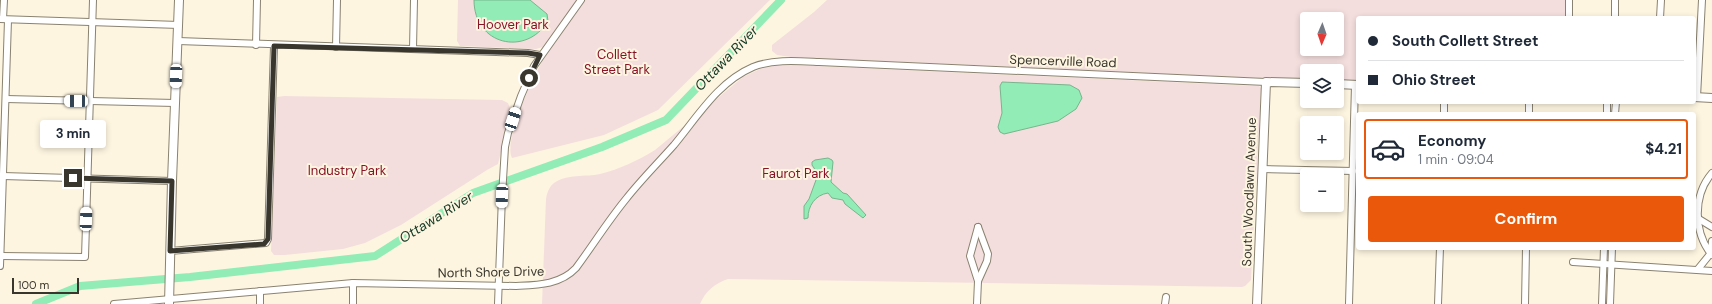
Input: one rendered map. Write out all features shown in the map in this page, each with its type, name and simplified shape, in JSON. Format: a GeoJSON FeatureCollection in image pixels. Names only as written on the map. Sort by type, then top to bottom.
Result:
{"type":"FeatureCollection","features":[{"type":"Feature","properties":{"kind":"main road"},"geometry":{"type":"LineString","coordinates":[[169,302],[179,0]]}},
{"type":"Feature","properties":{"kind":"main road","name":"Spencerville Road"},"geometry":{"type":"LineString","coordinates":[[1266,82],[1300,83]]}},
{"type":"Feature","properties":{"kind":"main road","name":"South Woodlawn Avenue"},"geometry":{"type":"LineString","coordinates":[[1258,304],[1266,82]]}},
{"type":"Feature","properties":{"kind":"main road"},"geometry":{"type":"LineString","coordinates":[[1344,84],[1356,85]]}},
{"type":"Feature","properties":{"kind":"main road"},"geometry":{"type":"LineString","coordinates":[[1696,97],[1712,98]]}},
{"type":"Feature","properties":{"kind":"street"},"geometry":{"type":"LineString","coordinates":[[0,266],[6,99],[4,0]]}},
{"type":"Feature","properties":{"kind":"street"},"geometry":{"type":"LineString","coordinates":[[1,256],[85,257],[93,0]]}},
{"type":"Feature","properties":{"kind":"street"},"geometry":{"type":"LineString","coordinates":[[256,45],[257,0]]}},
{"type":"Feature","properties":{"kind":"street"},"geometry":{"type":"LineString","coordinates":[[336,47],[337,0]]}},
{"type":"Feature","properties":{"kind":"street"},"geometry":{"type":"LineString","coordinates":[[413,49],[414,0]]}},
{"type":"Feature","properties":{"kind":"street"},"geometry":{"type":"LineString","coordinates":[[498,304],[502,196],[507,136],[516,108],[540,55],[581,0]]}},
{"type":"Feature","properties":{"kind":"street"},"geometry":{"type":"LineString","coordinates":[[1569,0],[1569,16]]}},
{"type":"Feature","properties":{"kind":"street"},"geometry":{"type":"LineString","coordinates":[[1615,0],[1615,16]]}},
{"type":"Feature","properties":{"kind":"street"},"geometry":{"type":"LineString","coordinates":[[1660,0],[1660,16]]}},
{"type":"Feature","properties":{"kind":"street"},"geometry":{"type":"LineString","coordinates":[[1696,83],[1702,0]]}},
{"type":"Feature","properties":{"kind":"street"},"geometry":{"type":"LineString","coordinates":[[4,19],[178,25]]}},
{"type":"Feature","properties":{"kind":"street"},"geometry":{"type":"LineString","coordinates":[[178,41],[274,46],[528,53],[540,55]]}},
{"type":"Feature","properties":{"kind":"street"},"geometry":{"type":"LineString","coordinates":[[170,251],[266,243],[268,239],[274,46]]}},
{"type":"Feature","properties":{"kind":"street","name":"North Shore Drive"},"geometry":{"type":"LineString","coordinates":[[114,304],[169,302],[260,291],[354,283],[516,286],[546,284],[559,280],[572,273],[634,189],[714,96],[730,81],[748,70],[767,63],[785,61],[819,62]]}},
{"type":"Feature","properties":{"kind":"street","name":"Spencerville Road"},"geometry":{"type":"LineString","coordinates":[[819,62],[1266,82]]}},
{"type":"Feature","properties":{"kind":"street"},"geometry":{"type":"LineString","coordinates":[[1349,304],[1356,85]]}},
{"type":"Feature","properties":{"kind":"street"},"geometry":{"type":"LineString","coordinates":[[6,99],[175,103]]}},
{"type":"Feature","properties":{"kind":"street"},"geometry":{"type":"LineString","coordinates":[[1262,169],[1354,174]]}},
{"type":"Feature","properties":{"kind":"street"},"geometry":{"type":"LineString","coordinates":[[1711,254],[1696,217],[1702,188],[1712,173]]}},
{"type":"Feature","properties":{"kind":"street"},"geometry":{"type":"LineString","coordinates":[[3,176],[172,181]]}},
{"type":"Feature","properties":{"kind":"street"},"geometry":{"type":"LineString","coordinates":[[1696,190],[1702,188]]}},
{"type":"Feature","properties":{"kind":"street"},"geometry":{"type":"LineString","coordinates":[[1696,217],[1712,227]]}},
{"type":"Feature","properties":{"kind":"street"},"geometry":{"type":"LineString","coordinates":[[977,304],[978,281],[988,254],[978,227],[970,256],[978,281]]}},
{"type":"Feature","properties":{"kind":"street"},"geometry":{"type":"LineString","coordinates":[[1698,269],[1711,254],[1712,241]]}},
{"type":"Feature","properties":{"kind":"street"},"geometry":{"type":"LineString","coordinates":[[1438,304],[1440,250]]}},
{"type":"Feature","properties":{"kind":"street"},"geometry":{"type":"LineString","coordinates":[[1525,304],[1526,250]]}},
{"type":"Feature","properties":{"kind":"street"},"geometry":{"type":"LineString","coordinates":[[1602,304],[1604,250]]}},
{"type":"Feature","properties":{"kind":"street"},"geometry":{"type":"LineString","coordinates":[[1610,304],[1612,250]]}},
{"type":"Feature","properties":{"kind":"street"},"geometry":{"type":"LineString","coordinates":[[1573,262],[1712,270]]}},
{"type":"Feature","properties":{"kind":"street"},"geometry":{"type":"LineString","coordinates":[[353,304],[354,283]]}},
{"type":"Feature","properties":{"kind":"street"},"geometry":{"type":"LineString","coordinates":[[260,291],[260,304]]}},
{"type":"Feature","properties":{"kind":"street"},"geometry":{"type":"LineString","coordinates":[[1165,304],[1166,297]]}},
{"type":"Feature","properties":{"kind":"green space","name":"Hoover Park"},"geometry":{"type":"Polygon","coordinates":[[[458,0],[577,0],[543,47],[536,49],[460,46],[457,41],[458,0]]]}},
{"type":"Feature","properties":{"kind":"green space","name":"Collett Street Park"},"geometry":{"type":"Polygon","coordinates":[[[585,0],[770,0],[658,110],[604,135],[512,158],[510,150],[515,124],[526,94],[543,60],[585,0]]]}},
{"type":"Feature","properties":{"kind":"green space"},"geometry":{"type":"Polygon","coordinates":[[[827,0],[1566,0],[1566,16],[1356,16],[1356,82],[1344,81],[1344,64],[1300,64],[1300,80],[791,57],[777,55],[772,51],[772,45],[827,0]]]}},
{"type":"Feature","properties":{"kind":"green space","name":"Faurot Park"},"geometry":{"type":"Polygon","coordinates":[[[793,65],[1259,86],[1261,88],[1251,280],[1242,287],[728,279],[711,288],[700,304],[542,304],[546,199],[548,190],[554,183],[564,178],[600,174],[635,161],[655,150],[743,77],[760,69],[773,66],[793,65]]]}},
{"type":"Feature","properties":{"kind":"green space","name":"Industry Park"},"geometry":{"type":"Polygon","coordinates":[[[277,97],[502,100],[508,103],[511,111],[498,164],[401,225],[365,243],[343,249],[274,255],[271,251],[277,97]]]}},
{"type":"Feature","properties":{"kind":"shaded area"},"geometry":{"type":"Polygon","coordinates":[[[474,0],[530,0],[547,14],[548,21],[539,32],[527,39],[515,42],[503,41],[492,36],[482,27],[476,15],[474,0]]]}},
{"type":"Feature","properties":{"kind":"shaded area"},"geometry":{"type":"Polygon","coordinates":[[[1002,82],[1070,85],[1079,90],[1082,98],[1076,109],[1058,121],[1004,134],[1000,132],[998,127],[1002,113],[1000,86],[1002,82]]]}},
{"type":"Feature","properties":{"kind":"shaded area"},"geometry":{"type":"Polygon","coordinates":[[[828,158],[833,162],[831,182],[843,193],[847,194],[866,215],[863,218],[845,204],[843,200],[832,198],[828,193],[819,196],[813,202],[809,209],[808,218],[804,219],[804,206],[809,199],[816,180],[816,171],[812,165],[812,162],[815,160],[828,158]]]}},
{"type":"Feature","properties":{"kind":"waterway","name":"Ottawa River"},"geometry":{"type":"LineString","coordinates":[[36,304],[80,286],[190,277],[375,256],[473,193],[602,147],[666,120],[781,0]]}},
{"type":"Feature","properties":{"kind":"route"},"geometry":{"type":"LineString","coordinates":[[73,178],[172,181],[170,251],[264,244],[268,239],[274,46],[528,53],[540,55],[529,78]]}}]}
